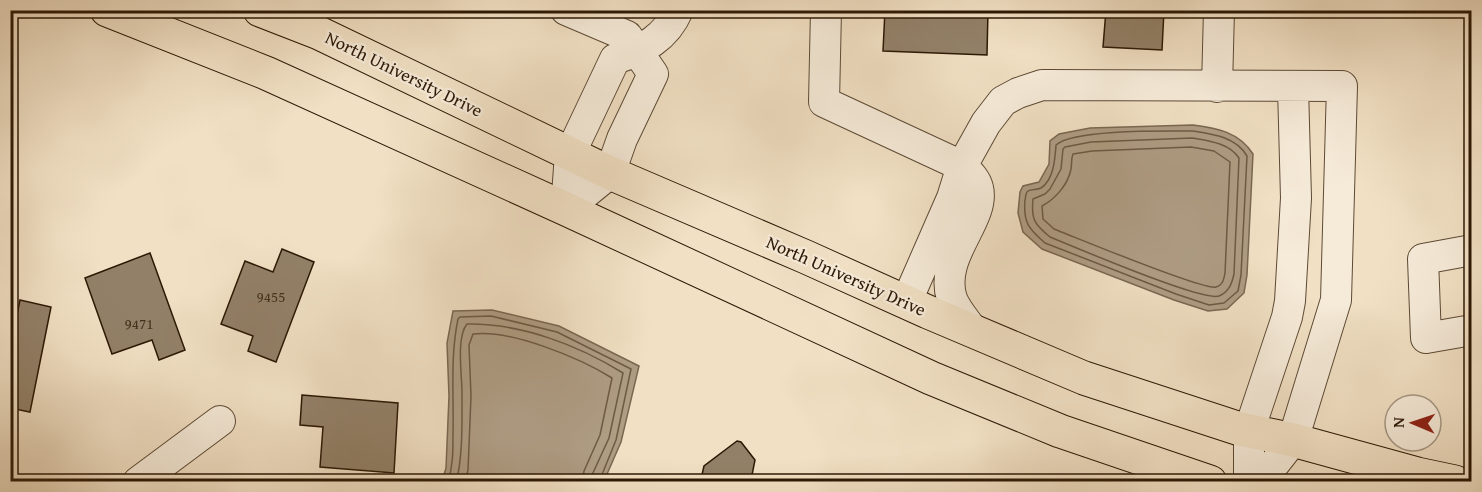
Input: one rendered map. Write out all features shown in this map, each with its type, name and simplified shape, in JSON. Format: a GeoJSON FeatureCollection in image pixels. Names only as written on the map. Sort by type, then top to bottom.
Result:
{"type":"FeatureCollection","features":[{"type":"Feature","properties":{"kind":"main road"},"geometry":{"type":"LineString","coordinates":[[107,10],[266,74],[566,209],[931,378],[1060,431],[1210,482]]}},
{"type":"Feature","properties":{"kind":"main road","name":"North University Drive"},"geometry":{"type":"LineString","coordinates":[[260,10],[318,33],[610,173],[806,257],[906,303],[1084,378],[1249,431],[1455,482]]}},
{"type":"Feature","properties":{"kind":"street"},"geometry":{"type":"LineString","coordinates":[[566,10],[595,16],[627,36],[653,74],[622,139],[610,173],[566,209]]}},
{"type":"Feature","properties":{"kind":"street"},"geometry":{"type":"LineString","coordinates":[[566,209],[570,154],[615,59],[638,52],[671,27],[678,10]]}},
{"type":"Feature","properties":{"kind":"street"},"geometry":{"type":"LineString","coordinates":[[826,10],[824,102],[962,166],[972,176],[979,189],[977,209],[952,263],[951,277],[952,299],[972,331]]}},
{"type":"Feature","properties":{"kind":"street"},"geometry":{"type":"LineString","coordinates":[[1217,87],[1219,10]]}},
{"type":"Feature","properties":{"kind":"street"},"geometry":{"type":"LineString","coordinates":[[906,303],[952,198],[962,166],[986,123],[1003,101],[1018,93],[1042,85],[1342,86],[1336,300],[1293,441],[1260,482]]}},
{"type":"Feature","properties":{"kind":"street"},"geometry":{"type":"LineString","coordinates":[[1249,482],[1249,431],[1287,317],[1290,301],[1296,198],[1293,87]]}},
{"type":"Feature","properties":{"kind":"street"},"geometry":{"type":"LineString","coordinates":[[1472,250],[1423,259],[1426,338],[1472,330]]}},
{"type":"Feature","properties":{"kind":"street"},"geometry":{"type":"LineString","coordinates":[[138,482],[220,421]]}},
{"type":"Feature","properties":{"kind":"water"},"geometry":{"type":"Polygon","coordinates":[[[1193,125],[1227,132],[1241,141],[1253,154],[1247,275],[1244,293],[1227,309],[1208,311],[1174,300],[1042,249],[1023,232],[1018,213],[1020,192],[1023,186],[1039,182],[1049,164],[1050,141],[1059,134],[1090,128],[1193,125]]]}},
{"type":"Feature","properties":{"kind":"water"},"geometry":{"type":"Polygon","coordinates":[[[492,310],[559,326],[639,366],[621,442],[604,481],[442,481],[446,468],[449,396],[447,343],[453,311],[492,310]]]}},
{"type":"Feature","properties":{"kind":"building"},"geometry":{"type":"Polygon","coordinates":[[[885,10],[988,10],[987,55],[883,51],[885,10]]]}},
{"type":"Feature","properties":{"kind":"building"},"geometry":{"type":"Polygon","coordinates":[[[1106,10],[1164,10],[1162,50],[1103,47],[1106,10]]]}},
{"type":"Feature","properties":{"kind":"building"},"geometry":{"type":"Polygon","coordinates":[[[282,249],[314,262],[276,362],[248,351],[253,336],[221,324],[245,261],[273,272],[282,249]]]}},
{"type":"Feature","properties":{"kind":"building"},"geometry":{"type":"Polygon","coordinates":[[[150,253],[185,350],[159,360],[152,340],[112,354],[85,278],[150,253]]]}},
{"type":"Feature","properties":{"kind":"building"},"geometry":{"type":"Polygon","coordinates":[[[20,300],[51,307],[30,412],[10,408],[10,333],[13,334],[20,300]]]}},
{"type":"Feature","properties":{"kind":"building"},"geometry":{"type":"Polygon","coordinates":[[[302,395],[398,403],[394,473],[320,467],[323,427],[300,425],[302,395]]]}},
{"type":"Feature","properties":{"kind":"building"},"geometry":{"type":"Polygon","coordinates":[[[737,441],[741,442],[755,460],[752,475],[756,482],[698,482],[704,466],[737,441]]]}}]}
